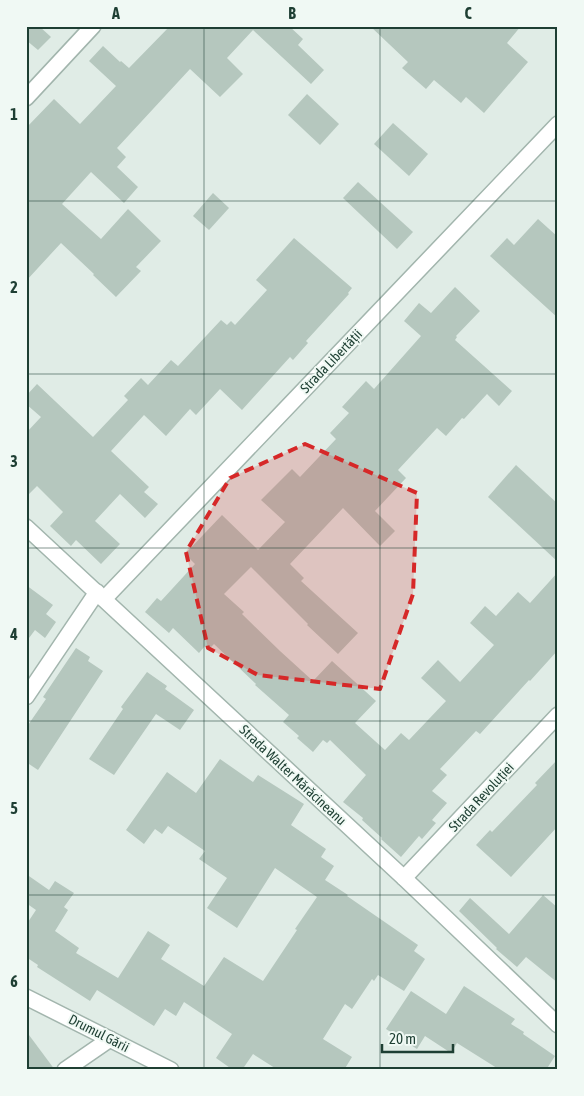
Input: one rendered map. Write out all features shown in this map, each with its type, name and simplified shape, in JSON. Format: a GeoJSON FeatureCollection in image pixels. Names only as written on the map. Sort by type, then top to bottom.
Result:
{"type":"FeatureCollection","features":[{"type":"Feature","properties":{"kind":"street"},"geometry":{"type":"LineString","coordinates":[[26,98],[94,26]]}},
{"type":"Feature","properties":{"kind":"street","name":"Strada Libertății"},"geometry":{"type":"LineString","coordinates":[[26,697],[100,595],[558,124]]}},
{"type":"Feature","properties":{"kind":"street","name":"Strada Walter Mărăcineanu"},"geometry":{"type":"LineString","coordinates":[[26,527],[404,878],[558,1026]]}},
{"type":"Feature","properties":{"kind":"street","name":"Strada Revoluției"},"geometry":{"type":"LineString","coordinates":[[404,878],[558,715]]}},
{"type":"Feature","properties":{"kind":"street","name":"Drumul Gării"},"geometry":{"type":"LineString","coordinates":[[26,997],[171,1070]]}},
{"type":"Feature","properties":{"kind":"street"},"geometry":{"type":"LineString","coordinates":[[65,1070],[110,1039]]}},
{"type":"Feature","properties":{"kind":"highlighted area"},"geometry":{"type":"Polygon","coordinates":[[[305,444],[417,493],[413,594],[380,689],[258,675],[208,648],[186,552],[230,478],[305,444]]]}},
{"type":"Feature","properties":{"kind":"building"},"geometry":{"type":"Polygon","coordinates":[[[26,26],[39,26],[51,37],[38,50],[26,40],[26,26]]]}},
{"type":"Feature","properties":{"kind":"building"},"geometry":{"type":"Polygon","coordinates":[[[170,26],[289,26],[303,39],[298,45],[324,70],[311,84],[253,30],[227,58],[243,74],[220,97],[190,69],[117,148],[126,157],[117,167],[138,187],[124,203],[91,172],[62,204],[101,239],[128,209],[161,241],[136,267],[141,271],[116,297],[61,243],[26,281],[26,128],[54,99],[80,124],[116,86],[89,61],[103,46],[129,68],[170,26]]]}},
{"type":"Feature","properties":{"kind":"building"},"geometry":{"type":"Polygon","coordinates":[[[370,26],[521,26],[507,43],[528,62],[484,113],[466,97],[461,103],[434,80],[426,89],[402,68],[408,62],[370,26]]]}},
{"type":"Feature","properties":{"kind":"building"},"geometry":{"type":"Polygon","coordinates":[[[307,94],[339,124],[320,145],[288,115],[307,94]]]}},
{"type":"Feature","properties":{"kind":"building"},"geometry":{"type":"Polygon","coordinates":[[[393,123],[428,154],[409,176],[374,144],[393,123]]]}},
{"type":"Feature","properties":{"kind":"building"},"geometry":{"type":"Polygon","coordinates":[[[358,182],[413,232],[397,249],[343,198],[358,182]]]}},
{"type":"Feature","properties":{"kind":"building"},"geometry":{"type":"Polygon","coordinates":[[[213,193],[229,208],[209,230],[193,216],[213,193]]]}},
{"type":"Feature","properties":{"kind":"building"},"geometry":{"type":"Polygon","coordinates":[[[538,219],[558,237],[558,318],[490,256],[507,238],[514,245],[538,219]]]}},
{"type":"Feature","properties":{"kind":"building"},"geometry":{"type":"Polygon","coordinates":[[[294,238],[352,288],[349,294],[306,341],[308,343],[293,360],[290,357],[242,410],[220,389],[196,415],[190,409],[166,436],[144,415],[111,451],[149,487],[144,492],[158,504],[145,518],[120,494],[95,521],[120,544],[101,564],[76,540],[71,546],[50,526],[63,512],[37,486],[26,497],[26,433],[41,417],[26,404],[26,396],[37,384],[93,437],[128,400],[124,396],[141,378],[148,385],[171,360],[178,366],[221,320],[227,325],[231,321],[235,325],[267,290],[256,280],[294,238]]]}},
{"type":"Feature","properties":{"kind":"building"},"geometry":{"type":"Polygon","coordinates":[[[455,287],[480,311],[456,336],[455,340],[512,391],[499,406],[487,394],[446,436],[437,428],[398,470],[406,478],[375,511],[395,531],[380,546],[343,508],[290,564],[304,578],[301,581],[358,633],[338,654],[251,567],[224,594],[244,612],[242,614],[313,681],[332,661],[376,701],[355,723],[385,750],[401,733],[409,740],[446,701],[421,678],[438,660],[460,682],[494,645],[470,623],[485,606],[496,616],[518,592],[530,603],[558,572],[558,650],[480,734],[476,731],[440,769],[447,775],[432,791],[447,803],[432,820],[436,823],[422,839],[419,836],[401,857],[362,820],[363,818],[343,802],[366,775],[330,740],[327,743],[323,740],[313,752],[283,722],[289,715],[255,685],[214,644],[209,649],[205,646],[199,653],[173,628],[169,633],[145,612],[157,598],[161,601],[195,564],[185,554],[222,515],[258,550],[285,522],[261,500],[292,469],[300,477],[336,439],[330,433],[349,413],[342,407],[366,381],[374,389],[421,336],[404,321],[419,303],[431,313],[455,287]]]}},
{"type":"Feature","properties":{"kind":"building"},"geometry":{"type":"Polygon","coordinates":[[[516,465],[558,504],[558,562],[488,497],[516,465]]]}},
{"type":"Feature","properties":{"kind":"building"},"geometry":{"type":"Polygon","coordinates":[[[26,585],[53,605],[46,614],[56,622],[45,638],[35,630],[26,642],[26,585]]]}},
{"type":"Feature","properties":{"kind":"building"},"geometry":{"type":"Polygon","coordinates":[[[76,648],[90,657],[88,661],[103,671],[38,770],[26,762],[26,728],[46,699],[43,697],[76,648]]]}},
{"type":"Feature","properties":{"kind":"building"},"geometry":{"type":"Polygon","coordinates":[[[147,672],[167,686],[165,689],[194,710],[180,730],[156,714],[114,775],[89,759],[123,709],[121,707],[147,672]]]}},
{"type":"Feature","properties":{"kind":"building"},"geometry":{"type":"Polygon","coordinates":[[[220,759],[253,782],[258,775],[304,804],[291,825],[326,849],[321,857],[334,866],[325,880],[418,945],[414,951],[425,959],[404,991],[378,975],[374,981],[372,979],[352,1009],[345,1004],[323,1039],[352,1057],[344,1070],[278,1070],[253,1054],[242,1070],[233,1070],[216,1058],[232,1034],[184,1002],[176,1016],[165,1009],[154,1026],[97,990],[90,1001],[37,967],[38,965],[26,957],[26,925],[36,910],[26,903],[26,874],[49,890],[55,881],[74,893],[64,907],[68,910],[55,931],[79,948],[76,953],[118,978],[148,931],[170,945],[161,959],[204,986],[224,957],[263,981],[317,897],[275,868],[237,928],[207,908],[227,878],[199,859],[205,851],[168,826],[162,834],[155,829],[144,844],[126,830],[167,772],[196,793],[220,759]]]}},
{"type":"Feature","properties":{"kind":"building"},"geometry":{"type":"Polygon","coordinates":[[[558,759],[558,826],[511,877],[476,845],[490,830],[492,832],[537,785],[535,783],[558,759]]]}},
{"type":"Feature","properties":{"kind":"building"},"geometry":{"type":"Polygon","coordinates":[[[543,895],[558,908],[558,983],[526,957],[517,967],[496,949],[459,911],[470,898],[509,934],[543,895]]]}},
{"type":"Feature","properties":{"kind":"building"},"geometry":{"type":"Polygon","coordinates":[[[464,986],[515,1019],[511,1024],[555,1056],[546,1070],[500,1070],[457,1043],[451,1053],[425,1036],[417,1049],[386,1029],[411,991],[446,1014],[464,986]]]}},
{"type":"Feature","properties":{"kind":"building"},"geometry":{"type":"Polygon","coordinates":[[[26,1031],[55,1070],[26,1070],[26,1031]]]}}]}
